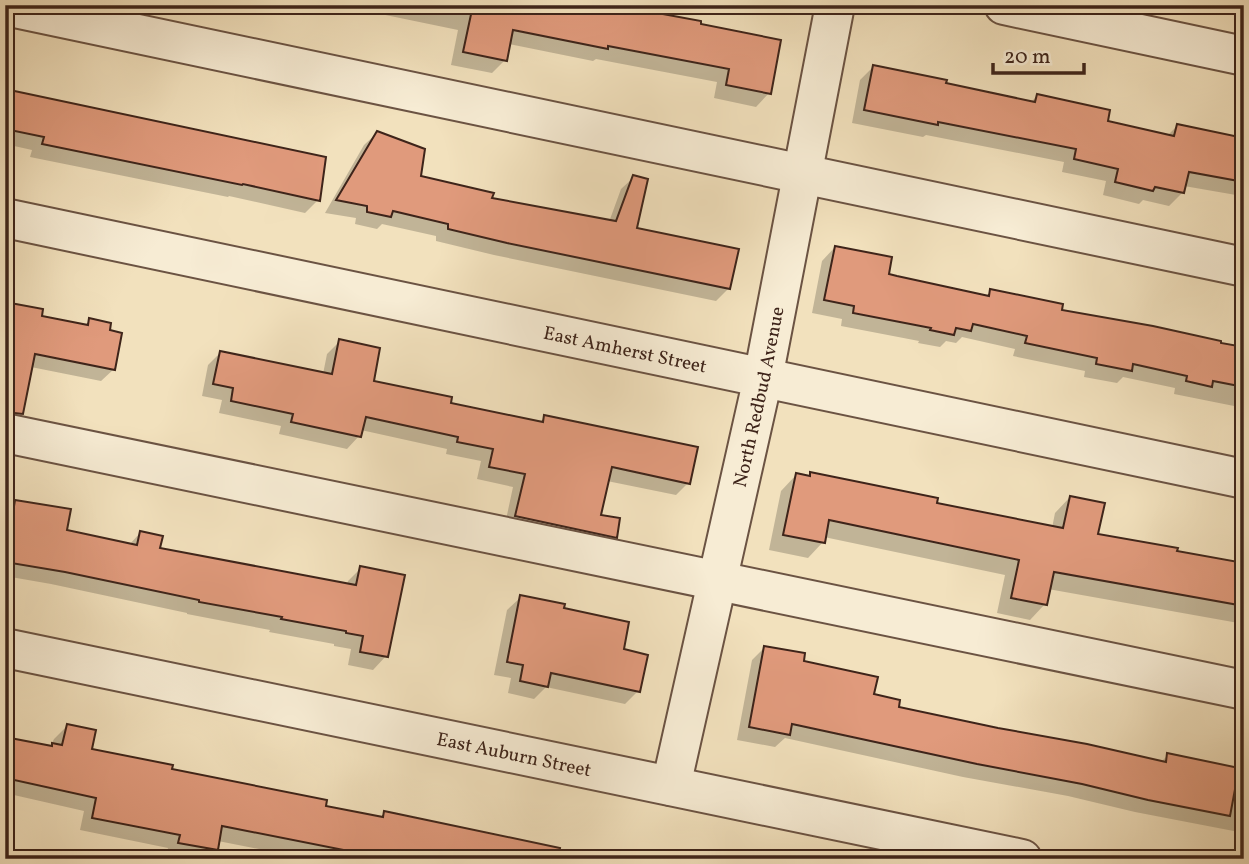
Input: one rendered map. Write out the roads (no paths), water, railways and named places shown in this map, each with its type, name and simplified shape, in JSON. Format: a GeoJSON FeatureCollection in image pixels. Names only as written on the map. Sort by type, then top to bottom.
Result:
{"type":"FeatureCollection","features":[{"type":"Feature","properties":{"kind":"street","name":"North Redbud Avenue"},"geometry":{"type":"LineString","coordinates":[[671,786],[763,378],[835,5]]}},
{"type":"Feature","properties":{"kind":"street"},"geometry":{"type":"LineString","coordinates":[[1004,5],[1244,56]]}},
{"type":"Feature","properties":{"kind":"street"},"geometry":{"type":"LineString","coordinates":[[5,6],[1244,267]]}},
{"type":"Feature","properties":{"kind":"street","name":"East Amherst Street"},"geometry":{"type":"LineString","coordinates":[[5,218],[1244,479]]}},
{"type":"Feature","properties":{"kind":"street"},"geometry":{"type":"LineString","coordinates":[[5,433],[1244,690]]}},
{"type":"Feature","properties":{"kind":"street","name":"East Auburn Street"},"geometry":{"type":"LineString","coordinates":[[5,648],[1022,859]]}}]}
